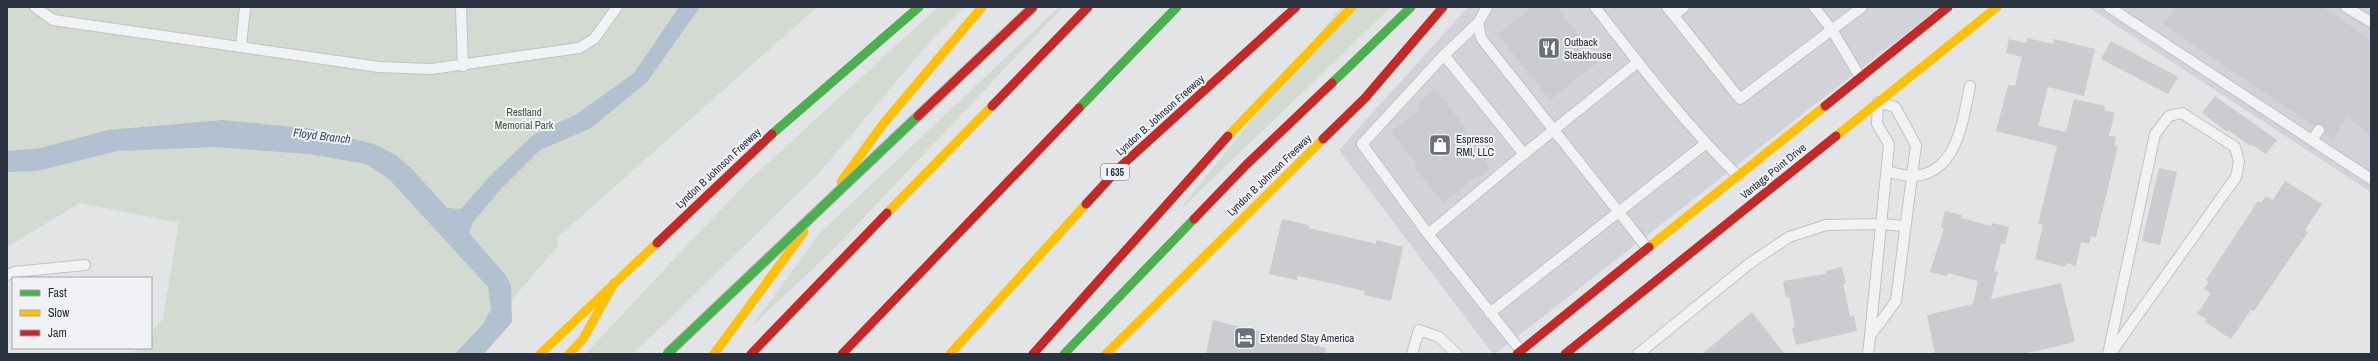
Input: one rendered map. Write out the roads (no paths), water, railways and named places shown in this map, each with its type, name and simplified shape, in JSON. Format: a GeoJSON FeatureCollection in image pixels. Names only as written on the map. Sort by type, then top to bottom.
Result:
{"type":"FeatureCollection","features":[{"type":"Feature","properties":{"kind":"main road","name":"Lyndon B Johnson Freeway"},"geometry":{"type":"LineString","coordinates":[[540,354],[790,117],[919,7]]}},
{"type":"Feature","properties":{"kind":"main road"},"geometry":{"type":"LineString","coordinates":[[714,354],[883,124],[982,7]]}},
{"type":"Feature","properties":{"kind":"main road"},"geometry":{"type":"LineString","coordinates":[[667,354],[1033,7]]}},
{"type":"Feature","properties":{"kind":"main road"},"geometry":{"type":"LineString","coordinates":[[751,354],[1088,7]]}},
{"type":"Feature","properties":{"kind":"main road"},"geometry":{"type":"LineString","coordinates":[[842,354],[1177,7]]}},
{"type":"Feature","properties":{"kind":"main road","name":"Lyndon B. Johnson Freeway"},"geometry":{"type":"LineString","coordinates":[[950,354],[1121,166],[1296,7]]}},
{"type":"Feature","properties":{"kind":"main road"},"geometry":{"type":"LineString","coordinates":[[1033,354],[1113,263],[1314,44],[1352,7]]}},
{"type":"Feature","properties":{"kind":"main road"},"geometry":{"type":"LineString","coordinates":[[1064,354],[1246,165],[1410,7]]}},
{"type":"Feature","properties":{"kind":"main road","name":"Lyndon B Johnson Freeway"},"geometry":{"type":"LineString","coordinates":[[1106,354],[1365,98],[1443,7]]}},
{"type":"Feature","properties":{"kind":"main road","name":"Vantage Point Drive"},"geometry":{"type":"LineString","coordinates":[[1565,354],[1664,270],[1876,99],[1997,7]]}},
{"type":"Feature","properties":{"kind":"main road","name":"Vantage Point Drive"},"geometry":{"type":"LineString","coordinates":[[1519,352],[1650,252],[1738,176],[1862,80],[1942,8]]}},
{"type":"Feature","properties":{"kind":"main road"},"geometry":{"type":"LineString","coordinates":[[569,354],[583,339],[614,283]]}},
{"type":"Feature","properties":{"kind":"lane"},"geometry":{"type":"LineString","coordinates":[[34,7],[53,20],[399,69],[463,66],[579,48],[594,39],[617,7]]}},
{"type":"Feature","properties":{"kind":"lane"},"geometry":{"type":"LineString","coordinates":[[241,46],[245,7]]}},
{"type":"Feature","properties":{"kind":"lane"},"geometry":{"type":"LineString","coordinates":[[461,7],[463,66]]}},
{"type":"Feature","properties":{"kind":"lane"},"geometry":{"type":"LineString","coordinates":[[1487,7],[1478,23],[1444,55],[1362,144],[1428,234],[1519,352]]}},
{"type":"Feature","properties":{"kind":"lane"},"geometry":{"type":"LineString","coordinates":[[1594,7],[1705,144],[1738,176]]}},
{"type":"Feature","properties":{"kind":"lane"},"geometry":{"type":"LineString","coordinates":[[1684,7],[1670,11],[1740,99],[1862,7]]}},
{"type":"Feature","properties":{"kind":"lane"},"geometry":{"type":"LineString","coordinates":[[1814,7],[1832,30],[1862,80]]}},
{"type":"Feature","properties":{"kind":"lane"},"geometry":{"type":"LineString","coordinates":[[2109,7],[2371,179]]}},
{"type":"Feature","properties":{"kind":"lane"},"geometry":{"type":"LineString","coordinates":[[2346,7],[2371,22]]}},
{"type":"Feature","properties":{"kind":"lane"},"geometry":{"type":"LineString","coordinates":[[1478,23],[1481,38],[1650,252]]}},
{"type":"Feature","properties":{"kind":"lane"},"geometry":{"type":"LineString","coordinates":[[1444,55],[1524,154]]}},
{"type":"Feature","properties":{"kind":"lane"},"geometry":{"type":"LineString","coordinates":[[1428,234],[1638,62]]}},
{"type":"Feature","properties":{"kind":"lane"},"geometry":{"type":"LineString","coordinates":[[1886,171],[1911,176],[1925,173],[1950,155],[1958,140],[1970,86]]}},
{"type":"Feature","properties":{"kind":"lane"},"geometry":{"type":"LineString","coordinates":[[1868,354],[1889,144],[1877,124],[1876,99],[1895,107],[1916,145],[1904,226],[1896,301],[1870,336]]}},
{"type":"Feature","properties":{"kind":"lane"},"geometry":{"type":"LineString","coordinates":[[2182,113],[2235,147],[2239,162],[2236,177],[2109,354],[2155,134],[2169,116],[2182,113]]}},
{"type":"Feature","properties":{"kind":"lane"},"geometry":{"type":"LineString","coordinates":[[2312,140],[2319,130]]}},
{"type":"Feature","properties":{"kind":"lane"},"geometry":{"type":"LineString","coordinates":[[1490,313],[1705,144]]}},
{"type":"Feature","properties":{"kind":"lane"},"geometry":{"type":"LineString","coordinates":[[1638,354],[1749,264],[1789,237],[1826,225],[1881,224],[1904,226]]}},
{"type":"Feature","properties":{"kind":"lane"},"geometry":{"type":"LineString","coordinates":[[7,276],[14,272],[85,265]]}},
{"type":"Feature","properties":{"kind":"lane"},"geometry":{"type":"LineString","coordinates":[[1412,354],[1419,330],[1439,337],[1456,354]]}},
{"type":"Feature","properties":{"kind":"water","name":"Floyd Branch"},"geometry":{"type":"Polygon","coordinates":[[[679,7],[700,7],[647,82],[591,128],[540,150],[502,188],[473,222],[469,233],[504,273],[511,285],[512,322],[484,354],[455,354],[483,324],[491,309],[488,287],[389,179],[366,164],[309,154],[215,147],[117,151],[37,171],[7,172],[7,151],[41,148],[108,130],[223,120],[313,129],[374,144],[396,155],[412,169],[447,208],[461,209],[489,177],[533,135],[577,114],[634,73],[679,7]]]}},
{"type":"Feature","properties":{"kind":"place","name":"Outback Steakhouse"},"geometry":{"type":"Point","coordinates":[1549,48]}},
{"type":"Feature","properties":{"kind":"place","name":"Espresso RMI, LLC"},"geometry":{"type":"Point","coordinates":[1440,145]}},
{"type":"Feature","properties":{"kind":"place","name":"Extended Stay America"},"geometry":{"type":"Point","coordinates":[1245,338]}},
{"type":"Feature","properties":{"kind":"park label","name":"Restland Memorial Park"},"geometry":{"type":"Point","coordinates":[524,118]}}]}
